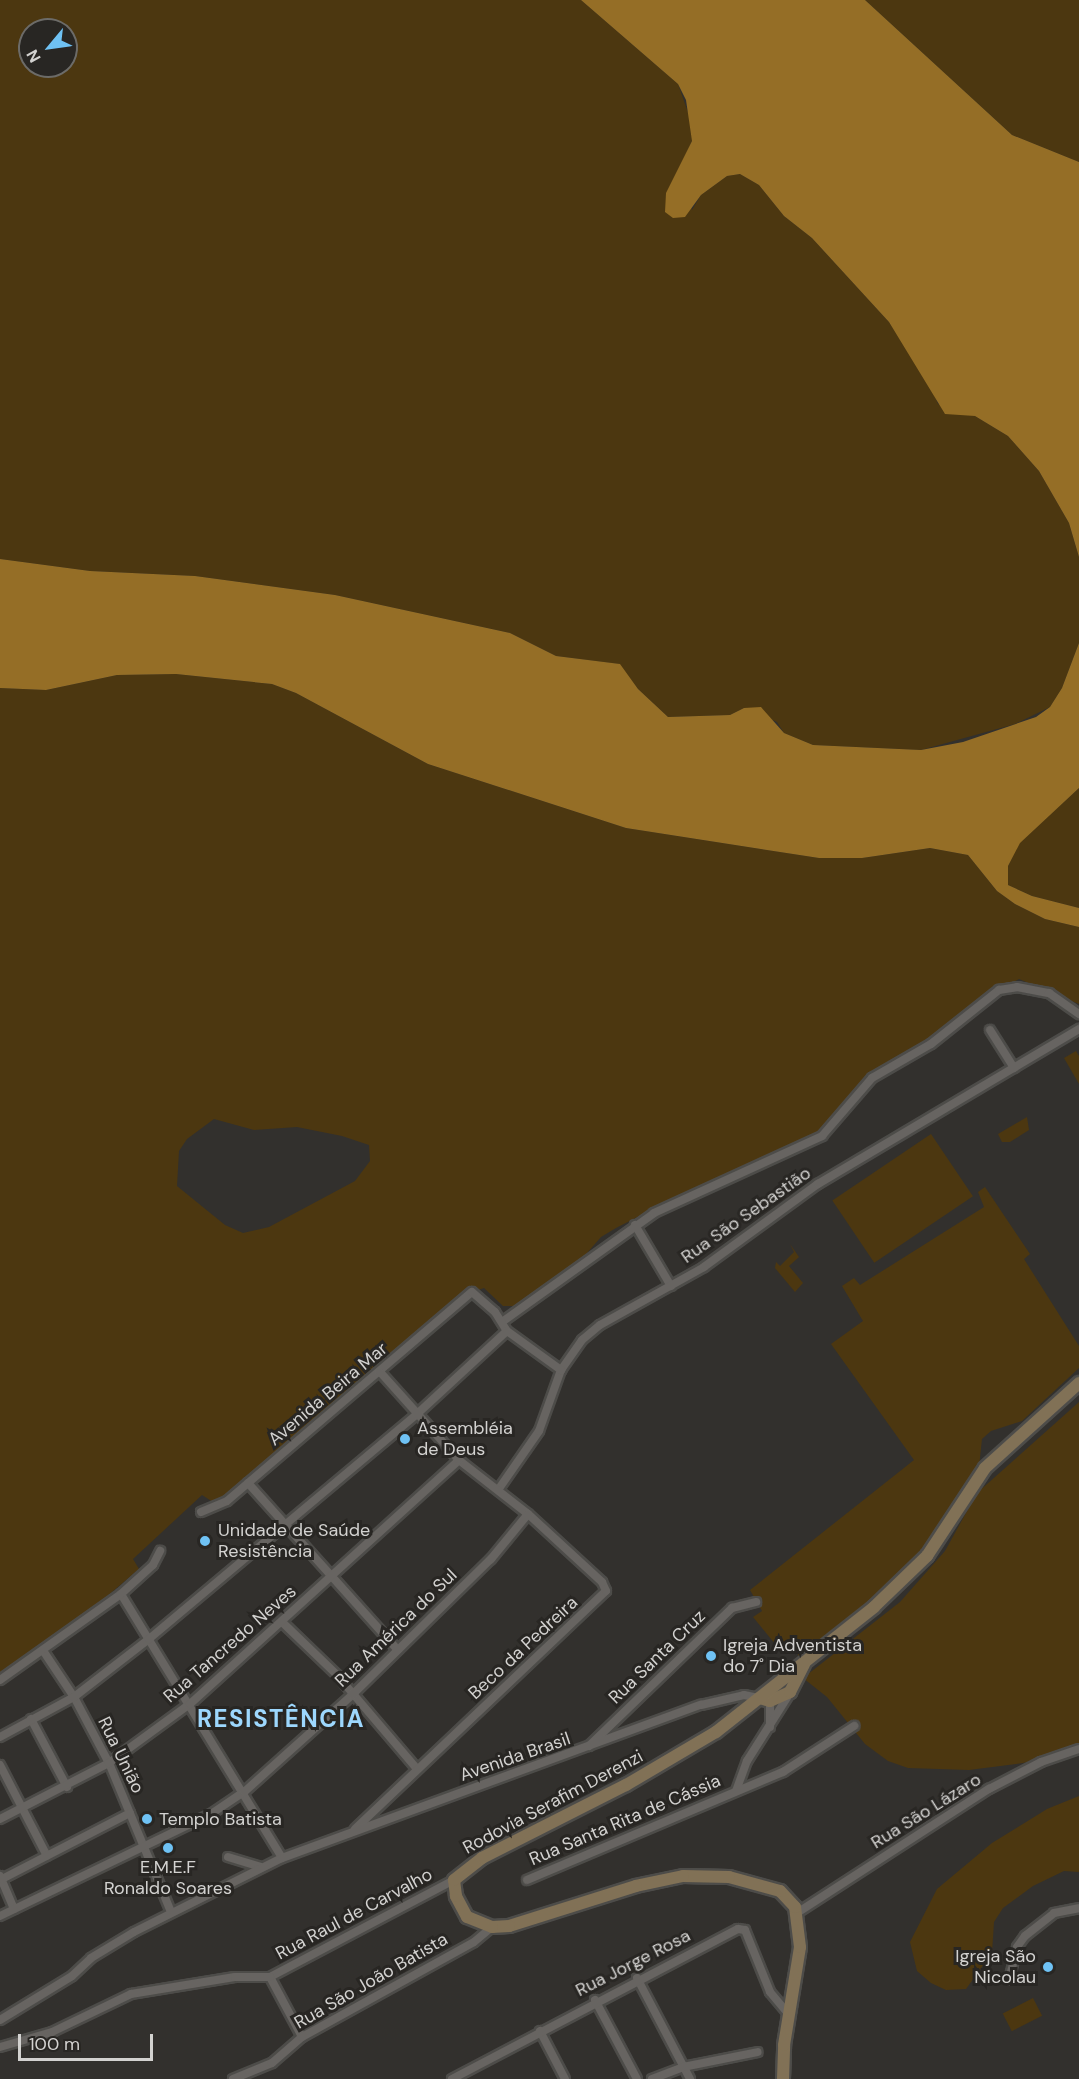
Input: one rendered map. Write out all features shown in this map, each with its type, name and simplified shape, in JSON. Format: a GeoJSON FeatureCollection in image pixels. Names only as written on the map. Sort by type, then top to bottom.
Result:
{"type":"FeatureCollection","features":[{"type":"Feature","properties":{"kind":"main road","name":"Rodovia Serafim Derenzi"},"geometry":{"type":"LineString","coordinates":[[492,1927],[467,1917],[456,1896],[454,1880],[482,1858],[678,1756],[765,1699],[805,1660],[902,1584],[927,1556],[986,1468],[1079,1383]]}},
{"type":"Feature","properties":{"kind":"main road"},"geometry":{"type":"LineString","coordinates":[[765,1699],[790,1692],[805,1660]]}},
{"type":"Feature","properties":{"kind":"main road"},"geometry":{"type":"LineString","coordinates":[[492,1927],[509,1926],[636,1886],[683,1876],[717,1875],[760,1884],[780,1891],[796,1913],[800,1965],[789,2014],[783,2079]]}},
{"type":"Feature","properties":{"kind":"street"},"geometry":{"type":"LineString","coordinates":[[561,1370],[507,1330],[502,1322],[635,1225],[822,1136],[872,1078],[931,1044],[999,990],[1017,987],[1049,993],[1079,1014]]}},
{"type":"Feature","properties":{"kind":"street","name":"Rua São Sebastião"},"geometry":{"type":"LineString","coordinates":[[498,1490],[539,1431],[561,1370],[582,1340],[600,1325],[671,1286],[818,1184],[1079,1029]]}},
{"type":"Feature","properties":{"kind":"street"},"geometry":{"type":"LineString","coordinates":[[990,1030],[1014,1068]]}},
{"type":"Feature","properties":{"kind":"street"},"geometry":{"type":"LineString","coordinates":[[635,1225],[671,1286]]}},
{"type":"Feature","properties":{"kind":"street","name":"Avenida Beira Mar"},"geometry":{"type":"LineString","coordinates":[[201,1512],[227,1501],[471,1293],[477,1293],[502,1322]]}},
{"type":"Feature","properties":{"kind":"street"},"geometry":{"type":"LineString","coordinates":[[0,1737],[74,1697],[149,1640],[283,1524],[417,1414],[507,1330]]}},
{"type":"Feature","properties":{"kind":"street","name":"Beco da Pedreira"},"geometry":{"type":"LineString","coordinates":[[353,1831],[606,1591],[602,1582],[528,1514],[459,1460],[381,1372]]}},
{"type":"Feature","properties":{"kind":"street","name":"Rua Tancredo Neves"},"geometry":{"type":"LineString","coordinates":[[0,1819],[67,1787],[109,1763],[190,1704],[459,1460]]}},
{"type":"Feature","properties":{"kind":"street"},"geometry":{"type":"LineString","coordinates":[[248,1483],[330,1577],[398,1650]]}},
{"type":"Feature","properties":{"kind":"street","name":"Rua América do Sul"},"geometry":{"type":"LineString","coordinates":[[0,1916],[211,1814],[244,1792],[352,1695],[398,1650],[490,1559],[528,1514]]}},
{"type":"Feature","properties":{"kind":"street"},"geometry":{"type":"LineString","coordinates":[[0,1680],[44,1652],[121,1594],[153,1565],[160,1551]]}},
{"type":"Feature","properties":{"kind":"street"},"geometry":{"type":"LineString","coordinates":[[121,1594],[244,1792],[282,1858]]}},
{"type":"Feature","properties":{"kind":"street","name":"Rua Santa Cruz"},"geometry":{"type":"LineString","coordinates":[[587,1749],[732,1608],[756,1602]]}},
{"type":"Feature","properties":{"kind":"street"},"geometry":{"type":"LineString","coordinates":[[282,1622],[337,1675],[417,1769]]}},
{"type":"Feature","properties":{"kind":"street","name":"Rua União"},"geometry":{"type":"LineString","coordinates":[[44,1652],[74,1697],[109,1763],[171,1912]]}},
{"type":"Feature","properties":{"kind":"street","name":"Rua Santa Rita de Cássia"},"geometry":{"type":"LineString","coordinates":[[736,1791],[747,1761],[790,1692]]}},
{"type":"Feature","properties":{"kind":"street","name":"Avenida Brasil"},"geometry":{"type":"LineString","coordinates":[[264,1866],[353,1831],[587,1749],[700,1705],[744,1695],[765,1699]]}},
{"type":"Feature","properties":{"kind":"street"},"geometry":{"type":"LineString","coordinates":[[765,1699],[770,1727]]}},
{"type":"Feature","properties":{"kind":"street"},"geometry":{"type":"LineString","coordinates":[[32,1719],[67,1787]]}},
{"type":"Feature","properties":{"kind":"street","name":"Rua Santa Rita de Cássia"},"geometry":{"type":"LineString","coordinates":[[527,1880],[783,1772],[854,1726]]}},
{"type":"Feature","properties":{"kind":"street","name":"Rua São Lázaro"},"geometry":{"type":"LineString","coordinates":[[796,1913],[989,1789],[1041,1762],[1079,1749]]}},
{"type":"Feature","properties":{"kind":"street"},"geometry":{"type":"LineString","coordinates":[[0,1765],[47,1856]]}},
{"type":"Feature","properties":{"kind":"street"},"geometry":{"type":"LineString","coordinates":[[14,1909],[1,1877],[130,1813]]}},
{"type":"Feature","properties":{"kind":"street"},"geometry":{"type":"LineString","coordinates":[[228,1857],[264,1866]]}},
{"type":"Feature","properties":{"kind":"street"},"geometry":{"type":"LineString","coordinates":[[0,2020],[72,1976],[91,1958],[171,1912],[264,1866]]}},
{"type":"Feature","properties":{"kind":"street","name":"Rua Raul de Carvalho"},"geometry":{"type":"LineString","coordinates":[[270,1977],[454,1880]]}},
{"type":"Feature","properties":{"kind":"street"},"geometry":{"type":"LineString","coordinates":[[1009,1980],[1017,1947],[1025,1935],[1054,1913],[1079,1908]]}},
{"type":"Feature","properties":{"kind":"street","name":"Rua São João Batista"},"geometry":{"type":"LineString","coordinates":[[233,2079],[272,2062],[302,2037],[474,1942],[492,1927]]}},
{"type":"Feature","properties":{"kind":"street","name":"Rua Jorge Rosa"},"geometry":{"type":"LineString","coordinates":[[452,2079],[637,1978],[741,1928],[748,1934],[770,1992],[789,2014]]}},
{"type":"Feature","properties":{"kind":"street"},"geometry":{"type":"LineString","coordinates":[[0,2047],[52,2032],[131,1994],[227,1978],[270,1977],[302,2037]]}},
{"type":"Feature","properties":{"kind":"street"},"geometry":{"type":"LineString","coordinates":[[637,1978],[690,2079]]}},
{"type":"Feature","properties":{"kind":"street"},"geometry":{"type":"LineString","coordinates":[[595,2000],[637,2079]]}},
{"type":"Feature","properties":{"kind":"street"},"geometry":{"type":"LineString","coordinates":[[540,2031],[565,2079]]}},
{"type":"Feature","properties":{"kind":"street"},"geometry":{"type":"LineString","coordinates":[[652,2079],[683,2067],[758,2052]]}},
{"type":"Feature","properties":{"kind":"shaded area"},"geometry":{"type":"Polygon","coordinates":[[[0,0],[581,0],[678,84],[692,124],[692,141],[683,161],[692,210],[701,195],[727,176],[740,174],[759,185],[784,216],[812,238],[889,322],[929,382],[938,404],[975,416],[1008,436],[1039,471],[1069,523],[1079,557],[1079,643],[1062,688],[1050,707],[1015,724],[921,750],[813,745],[784,733],[777,722],[744,708],[730,715],[668,717],[638,689],[619,664],[556,656],[510,633],[335,595],[195,576],[90,571],[0,559],[0,0]]]}},
{"type":"Feature","properties":{"kind":"shaded area"},"geometry":{"type":"Polygon","coordinates":[[[581,0],[865,0],[1012,135],[1079,162],[1079,557],[1069,523],[1039,471],[1008,436],[975,416],[945,414],[889,322],[812,238],[784,216],[759,185],[740,174],[727,176],[701,195],[685,217],[673,218],[665,212],[666,193],[692,141],[686,100],[678,84],[581,0]]]}},
{"type":"Feature","properties":{"kind":"shaded area"},"geometry":{"type":"Polygon","coordinates":[[[865,0],[1079,0],[1079,162],[1012,135],[865,0]]]}},
{"type":"Feature","properties":{"kind":"shaded area"},"geometry":{"type":"Polygon","coordinates":[[[0,559],[90,571],[195,576],[335,595],[510,633],[556,656],[620,664],[638,689],[668,717],[730,715],[744,708],[761,707],[784,733],[813,745],[921,750],[963,742],[1036,717],[1050,707],[1062,688],[1079,643],[1079,788],[1020,843],[1008,866],[1008,885],[1032,896],[1079,908],[1079,927],[1045,919],[1015,904],[997,891],[968,855],[930,848],[862,858],[819,858],[626,828],[428,764],[296,693],[272,684],[176,674],[117,675],[46,690],[0,688],[0,559]]]}},
{"type":"Feature","properties":{"kind":"shaded area"},"geometry":{"type":"Polygon","coordinates":[[[176,674],[272,684],[296,693],[428,764],[626,828],[819,858],[862,858],[930,848],[968,855],[997,891],[1015,904],[1045,919],[1079,927],[1079,1004],[1019,979],[968,1007],[925,1043],[880,1068],[825,1129],[799,1146],[692,1189],[616,1228],[601,1237],[580,1261],[516,1306],[503,1306],[484,1288],[469,1293],[216,1504],[202,1495],[133,1559],[139,1569],[86,1614],[0,1673],[0,688],[46,690],[117,675],[176,674]],[[214,1119],[187,1139],[179,1151],[177,1186],[225,1225],[243,1233],[269,1227],[355,1181],[370,1161],[369,1145],[342,1136],[297,1127],[254,1130],[214,1119]]]}},
{"type":"Feature","properties":{"kind":"shaded area"},"geometry":{"type":"Polygon","coordinates":[[[1079,788],[1079,908],[1032,896],[1008,885],[1008,866],[1019,843],[1079,788]]]}},
{"type":"Feature","properties":{"kind":"shaded area"},"geometry":{"type":"Polygon","coordinates":[[[1076,1051],[1079,1056],[1079,1084],[1064,1058],[1076,1051]]]}},
{"type":"Feature","properties":{"kind":"shaded area"},"geometry":{"type":"Polygon","coordinates":[[[1027,1117],[1029,1130],[1010,1142],[1002,1142],[998,1134],[1027,1117]]]}},
{"type":"Feature","properties":{"kind":"shaded area"},"geometry":{"type":"Polygon","coordinates":[[[931,1134],[973,1196],[874,1263],[832,1201],[931,1134]]]}},
{"type":"Feature","properties":{"kind":"shaded area"},"geometry":{"type":"Polygon","coordinates":[[[985,1187],[1030,1254],[1024,1259],[1079,1346],[1079,1368],[1022,1421],[991,1431],[982,1439],[979,1467],[922,1556],[895,1586],[800,1658],[791,1642],[780,1650],[753,1617],[762,1611],[750,1590],[914,1460],[831,1344],[863,1321],[842,1286],[854,1278],[860,1285],[984,1207],[978,1192],[985,1187]]]}},
{"type":"Feature","properties":{"kind":"shaded area"},"geometry":{"type":"Polygon","coordinates":[[[790,1244],[799,1257],[789,1266],[803,1283],[795,1292],[775,1268],[776,1262],[780,1266],[794,1252],[790,1244]]]}},
{"type":"Feature","properties":{"kind":"shaded area"},"geometry":{"type":"Polygon","coordinates":[[[1079,1402],[1079,1748],[1023,1763],[969,1770],[908,1768],[888,1761],[865,1744],[827,1697],[803,1678],[900,1602],[945,1551],[977,1493],[1079,1402]]]}},
{"type":"Feature","properties":{"kind":"shaded area"},"geometry":{"type":"Polygon","coordinates":[[[1079,1796],[1079,1872],[1064,1871],[1033,1886],[1003,1908],[994,1922],[992,1953],[966,1989],[946,1990],[931,1983],[917,1971],[910,1942],[937,1889],[992,1843],[1047,1809],[1079,1796]]]}},
{"type":"Feature","properties":{"kind":"shaded area"},"geometry":{"type":"Polygon","coordinates":[[[1033,1998],[1042,2016],[1012,2031],[1003,2013],[1033,1998]]]}},
{"type":"Feature","properties":{"kind":"place","name":"Assembléia de Deus"},"geometry":{"type":"Point","coordinates":[405,1439]}},
{"type":"Feature","properties":{"kind":"place","name":"Unidade de Saúde Resistência"},"geometry":{"type":"Point","coordinates":[205,1541]}},
{"type":"Feature","properties":{"kind":"place","name":"Igreja Adventista do 7˚ Dia"},"geometry":{"type":"Point","coordinates":[711,1656]}},
{"type":"Feature","properties":{"kind":"place","name":"Templo Batista"},"geometry":{"type":"Point","coordinates":[147,1819]}},
{"type":"Feature","properties":{"kind":"place","name":"E.M.E.F Ronaldo Soares"},"geometry":{"type":"Point","coordinates":[168,1848]}},
{"type":"Feature","properties":{"kind":"place","name":"Igreja São Nicolau"},"geometry":{"type":"Point","coordinates":[1048,1967]}},
{"type":"Feature","properties":{"kind":"district","name":"RESISTÊNCIA"},"geometry":{"type":"Point","coordinates":[281,1719]}}]}
